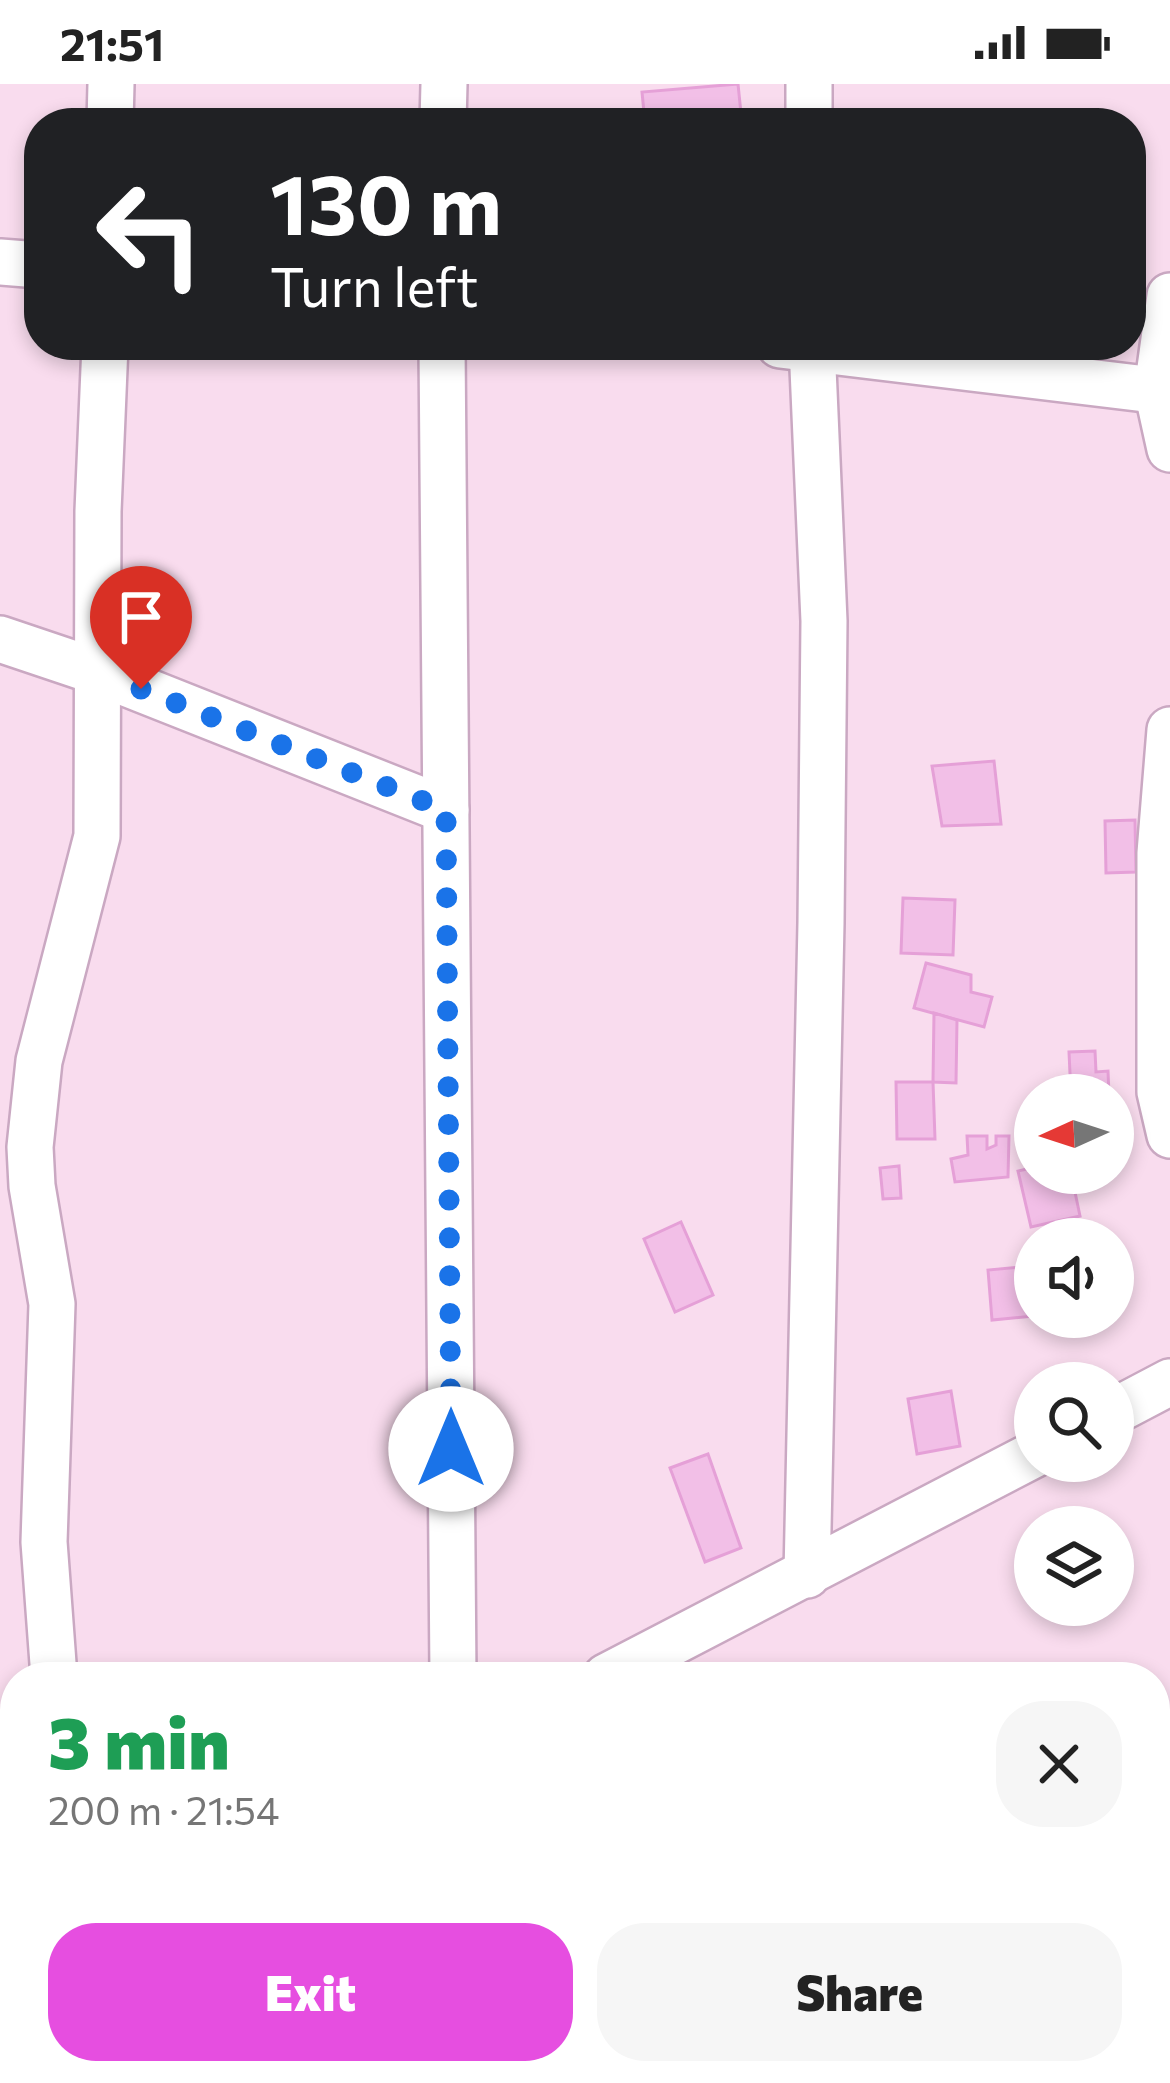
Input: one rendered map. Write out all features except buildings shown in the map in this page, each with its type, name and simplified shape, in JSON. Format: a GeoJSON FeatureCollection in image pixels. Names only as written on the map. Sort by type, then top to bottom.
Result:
{"type":"FeatureCollection","features":[{"type":"Feature","properties":{"kind":"street"},"geometry":{"type":"LineString","coordinates":[[1170,296],[1163,391],[1170,449]]}},
{"type":"Feature","properties":{"kind":"street"},"geometry":{"type":"LineString","coordinates":[[53,1662],[44,1542],[52,1304],[30,1147],[39,1061],[97,836],[98,511],[104,360]]}},
{"type":"Feature","properties":{"kind":"street"},"geometry":{"type":"LineString","coordinates":[[442,360],[453,1662]]}},
{"type":"Feature","properties":{"kind":"street"},"geometry":{"type":"LineString","coordinates":[[802,360],[824,620],[807,1575]]}},
{"type":"Feature","properties":{"kind":"street"},"geometry":{"type":"LineString","coordinates":[[914,360],[1163,391]]}},
{"type":"Feature","properties":{"kind":"street"},"geometry":{"type":"LineString","coordinates":[[0,639],[98,672],[446,810]]}},
{"type":"Feature","properties":{"kind":"street"},"geometry":{"type":"LineString","coordinates":[[1170,730],[1160,860],[1160,1092],[1170,1135]]}},
{"type":"Feature","properties":{"kind":"street"},"geometry":{"type":"LineString","coordinates":[[1134,1401],[1170,1382]]}},
{"type":"Feature","properties":{"kind":"street"},"geometry":{"type":"LineString","coordinates":[[636,1662],[1014,1465]]}},
{"type":"Feature","properties":{"kind":"shaded area"},"geometry":{"type":"Polygon","coordinates":[[[0,84],[1170,84],[1170,1662],[0,1662],[0,84]]]}},
{"type":"Feature","properties":{"kind":"route"},"geometry":{"type":"LineString","coordinates":[[141,689],[446,810],[451,1449]]}}]}
